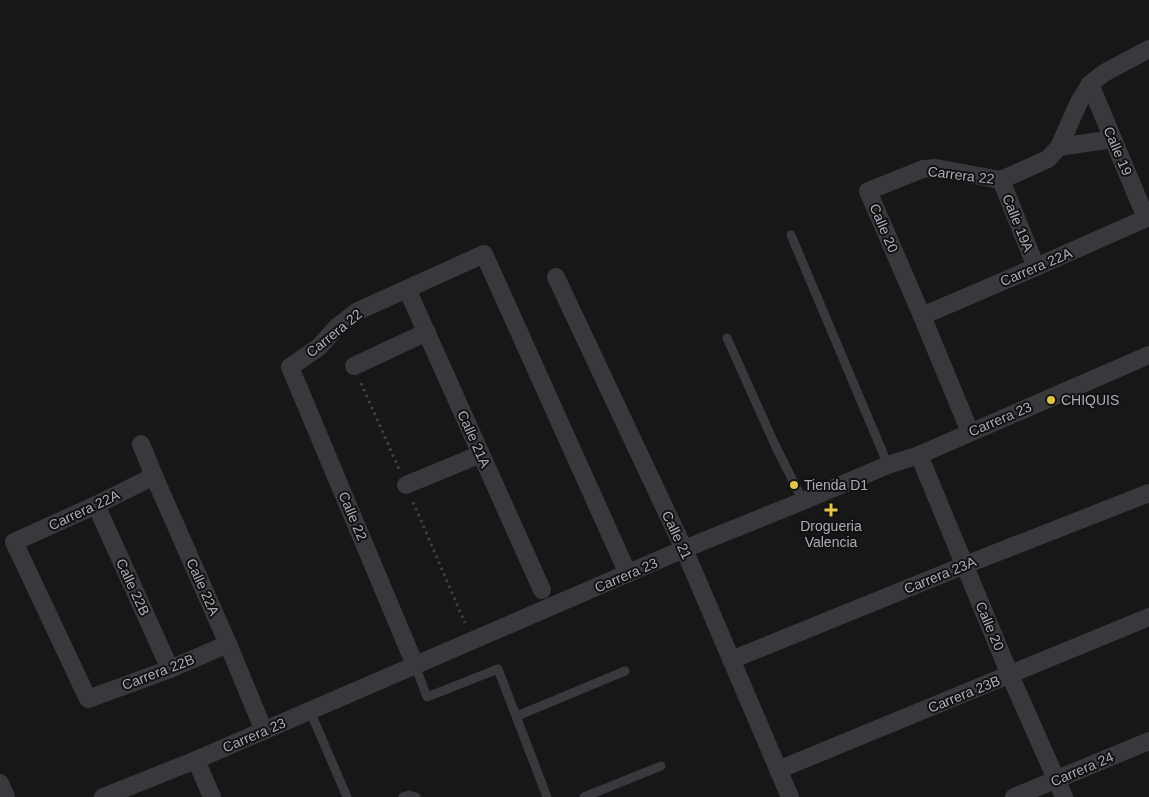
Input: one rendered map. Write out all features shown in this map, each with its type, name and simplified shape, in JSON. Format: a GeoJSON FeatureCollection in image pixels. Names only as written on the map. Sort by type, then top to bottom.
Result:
{"type":"FeatureCollection","features":[{"type":"Feature","properties":{"kind":"street","name":"Carrera 22"},"geometry":{"type":"LineString","coordinates":[[868,191],[923,169],[936,168],[1001,180],[1048,158],[1059,147],[1079,102],[1090,84],[1104,73],[1149,49]]}},
{"type":"Feature","properties":{"kind":"street","name":"Calle 19"},"geometry":{"type":"LineString","coordinates":[[1090,84],[1148,218]]}},
{"type":"Feature","properties":{"kind":"street"},"geometry":{"type":"LineString","coordinates":[[1059,147],[1113,139]]}},
{"type":"Feature","properties":{"kind":"street","name":"Calle 19A"},"geometry":{"type":"LineString","coordinates":[[1001,180],[1036,267]]}},
{"type":"Feature","properties":{"kind":"street","name":"Calle 20"},"geometry":{"type":"LineString","coordinates":[[868,191],[970,432]]}},
{"type":"Feature","properties":{"kind":"street","name":"Carrera 22A"},"geometry":{"type":"LineString","coordinates":[[922,316],[1148,218]]}},
{"type":"Feature","properties":{"kind":"street","name":"Carrera 22"},"geometry":{"type":"LineString","coordinates":[[290,368],[319,347],[358,310],[484,254],[628,574]]}},
{"type":"Feature","properties":{"kind":"street","name":"Calle 21"},"geometry":{"type":"LineString","coordinates":[[556,277],[684,550],[790,797]]}},
{"type":"Feature","properties":{"kind":"street","name":"Calle 21A"},"geometry":{"type":"LineString","coordinates":[[407,289],[542,590]]}},
{"type":"Feature","properties":{"kind":"street"},"geometry":{"type":"LineString","coordinates":[[354,366],[426,332]]}},
{"type":"Feature","properties":{"kind":"street","name":"Carrera 23"},"geometry":{"type":"LineString","coordinates":[[103,797],[196,760],[684,550],[888,465],[919,455],[1149,355]]}},
{"type":"Feature","properties":{"kind":"street","name":"Calle 22"},"geometry":{"type":"LineString","coordinates":[[290,368],[415,666]]}},
{"type":"Feature","properties":{"kind":"street","name":"Calle 22A"},"geometry":{"type":"LineString","coordinates":[[141,444],[264,731]]}},
{"type":"Feature","properties":{"kind":"street"},"geometry":{"type":"LineString","coordinates":[[406,485],[481,454]]}},
{"type":"Feature","properties":{"kind":"street","name":"Calle 20"},"geometry":{"type":"LineString","coordinates":[[919,455],[1010,675],[1064,797]]}},
{"type":"Feature","properties":{"kind":"street","name":"Carrera 22A"},"geometry":{"type":"LineString","coordinates":[[88,699],[14,542],[154,476]]}},
{"type":"Feature","properties":{"kind":"street","name":"Carrera 23A"},"geometry":{"type":"LineString","coordinates":[[731,660],[1149,493]]}},
{"type":"Feature","properties":{"kind":"street","name":"Calle 22B"},"geometry":{"type":"LineString","coordinates":[[96,505],[170,669]]}},
{"type":"Feature","properties":{"kind":"street","name":"Carrera 23B"},"geometry":{"type":"LineString","coordinates":[[778,770],[1149,617]]}},
{"type":"Feature","properties":{"kind":"street","name":"Carrera 22B"},"geometry":{"type":"LineString","coordinates":[[88,699],[170,669],[228,644]]}},
{"type":"Feature","properties":{"kind":"street","name":"Carrera 24"},"geometry":{"type":"LineString","coordinates":[[1014,797],[1149,741]]}},
{"type":"Feature","properties":{"kind":"street"},"geometry":{"type":"LineString","coordinates":[[196,760],[212,797]]}},
{"type":"Feature","properties":{"kind":"street"},"geometry":{"type":"LineString","coordinates":[[0,783],[6,797]]}},
{"type":"Feature","properties":{"kind":"lane"},"geometry":{"type":"LineString","coordinates":[[791,235],[888,465]]}},
{"type":"Feature","properties":{"kind":"lane"},"geometry":{"type":"LineString","coordinates":[[727,338],[803,501]]}},
{"type":"Feature","properties":{"kind":"lane"},"geometry":{"type":"LineString","coordinates":[[415,666],[427,696],[498,669],[547,797]]}},
{"type":"Feature","properties":{"kind":"lane"},"geometry":{"type":"LineString","coordinates":[[516,716],[625,671]]}},
{"type":"Feature","properties":{"kind":"lane"},"geometry":{"type":"LineString","coordinates":[[310,711],[347,797]]}},
{"type":"Feature","properties":{"kind":"lane"},"geometry":{"type":"LineString","coordinates":[[584,797],[661,766]]}},
{"type":"Feature","properties":{"kind":"lane"},"geometry":{"type":"LineString","coordinates":[[403,797],[409,795],[416,797]]}},
{"type":"Feature","properties":{"kind":"place","name":"CHIQUIS"},"geometry":{"type":"Point","coordinates":[1051,400]}},
{"type":"Feature","properties":{"kind":"place","name":"Tienda D1"},"geometry":{"type":"Point","coordinates":[794,485]}},
{"type":"Feature","properties":{"kind":"place","name":"Drogueria Valencia"},"geometry":{"type":"Point","coordinates":[831,510]}}]}
